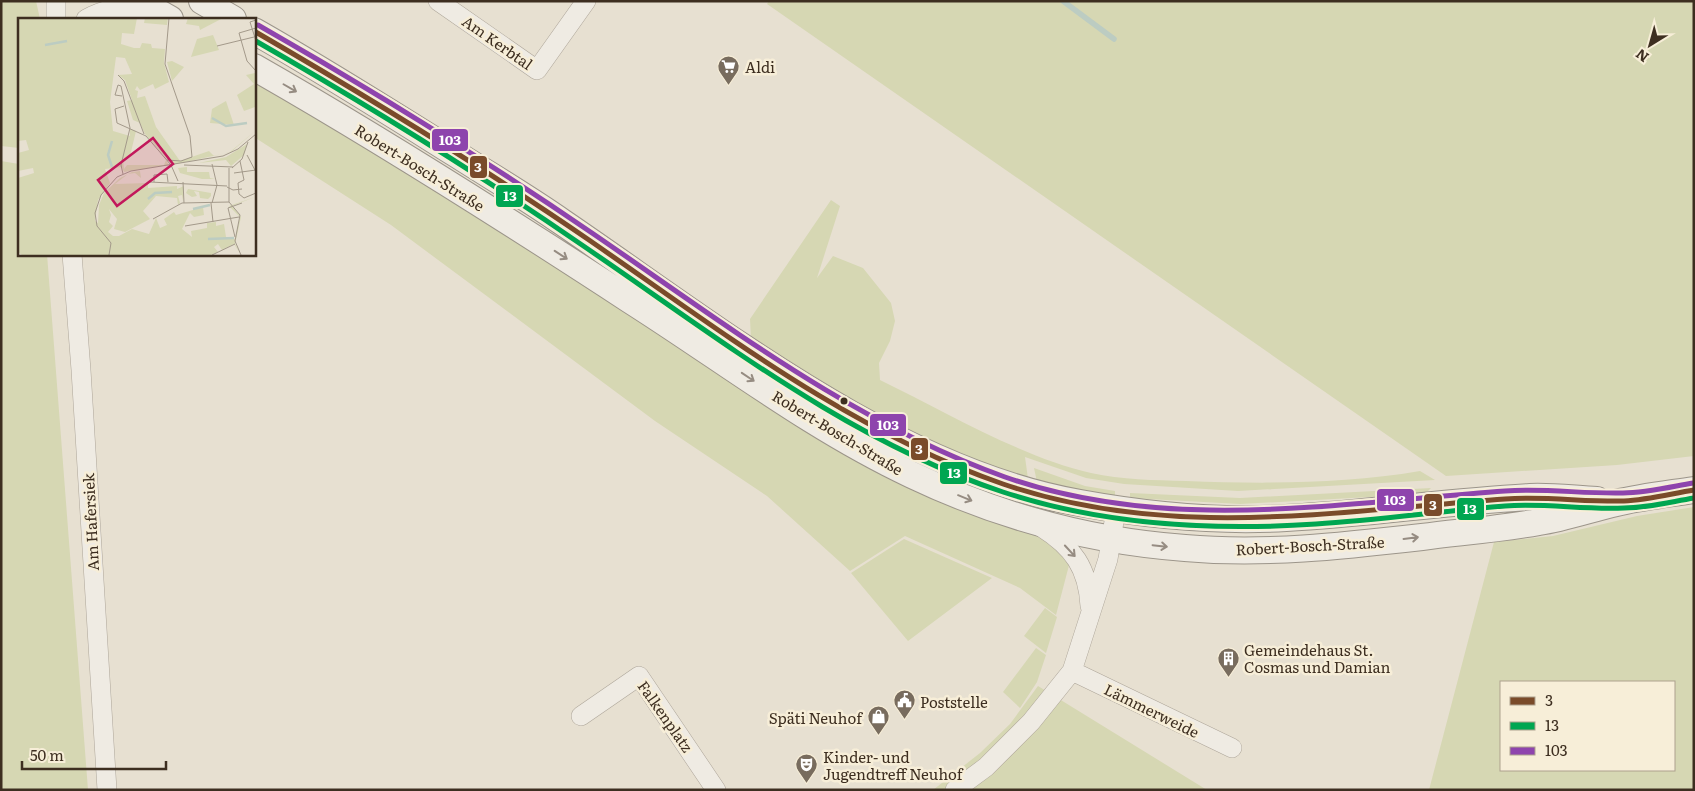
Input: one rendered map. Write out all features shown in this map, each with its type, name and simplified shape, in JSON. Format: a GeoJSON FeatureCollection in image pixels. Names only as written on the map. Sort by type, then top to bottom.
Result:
{"type":"FeatureCollection","features":[{"type":"Feature","properties":{"kind":"main road"},"geometry":{"type":"LineString","coordinates":[[202,1],[230,18]]}},
{"type":"Feature","properties":{"kind":"main road","name":"Robert-Bosch-Straße"},"geometry":{"type":"LineString","coordinates":[[255,32],[326,72],[558,219],[726,334],[855,416],[924,452],[1006,485],[1075,502],[1116,509],[1158,514],[1282,518],[1531,497],[1620,502]]}},
{"type":"Feature","properties":{"kind":"main road","name":"Robert-Bosch-Straße"},"geometry":{"type":"LineString","coordinates":[[255,68],[326,108],[520,228],[846,440],[912,475],[968,499],[1032,522],[1112,540],[1186,548],[1286,550],[1359,544],[1543,522],[1620,502],[1694,490]]}},
{"type":"Feature","properties":{"kind":"street"},"geometry":{"type":"LineString","coordinates":[[56,1],[56,18]]}},
{"type":"Feature","properties":{"kind":"street","name":"Am Kerbtal"},"geometry":{"type":"LineString","coordinates":[[438,1],[537,70],[586,1]]}},
{"type":"Feature","properties":{"kind":"street"},"geometry":{"type":"LineString","coordinates":[[88,18],[103,10],[124,6],[154,10]]}},
{"type":"Feature","properties":{"kind":"street","name":"Am Hafersiek"},"geometry":{"type":"LineString","coordinates":[[72,255],[82,379],[107,790]]}},
{"type":"Feature","properties":{"kind":"street"},"geometry":{"type":"LineString","coordinates":[[955,790],[986,767],[1031,722],[1072,671],[1112,540],[1116,509]]}},
{"type":"Feature","properties":{"kind":"street"},"geometry":{"type":"LineString","coordinates":[[1032,522],[1057,537],[1078,560],[1089,586],[1090,617]]}},
{"type":"Feature","properties":{"kind":"street","name":"Lämmerweide"},"geometry":{"type":"LineString","coordinates":[[1072,671],[1232,748]]}},
{"type":"Feature","properties":{"kind":"street","name":"Falkenplatz"},"geometry":{"type":"LineString","coordinates":[[581,716],[639,676],[716,790]]}},
{"type":"Feature","properties":{"kind":"green space"},"geometry":{"type":"Polygon","coordinates":[[[1,1],[36,1],[40,18],[18,18],[18,148],[1,146],[1,1]]]}},
{"type":"Feature","properties":{"kind":"green space"},"geometry":{"type":"Polygon","coordinates":[[[769,1],[1694,1],[1694,456],[1617,465],[1446,476],[767,4],[769,1]]]}},
{"type":"Feature","properties":{"kind":"green space"},"geometry":{"type":"Polygon","coordinates":[[[255,80],[988,515],[1073,550],[1056,615],[1020,588],[905,536],[850,571],[767,496],[655,421],[391,225],[255,138],[255,80]]]}},
{"type":"Feature","properties":{"kind":"green space"},"geometry":{"type":"Polygon","coordinates":[[[1,161],[18,164],[18,255],[47,255],[88,790],[1,790],[1,161]]]}},
{"type":"Feature","properties":{"kind":"green space"},"geometry":{"type":"Polygon","coordinates":[[[831,200],[840,206],[817,278],[833,256],[863,268],[891,303],[895,321],[890,341],[879,363],[880,380],[1011,445],[1065,466],[1091,473],[1150,480],[1274,483],[1333,481],[1420,471],[1435,480],[1238,491],[1124,484],[1086,478],[1025,457],[1029,486],[904,436],[751,339],[750,319],[831,200]]]}},
{"type":"Feature","properties":{"kind":"green space"},"geometry":{"type":"Polygon","coordinates":[[[1034,468],[1085,486],[1115,491],[1115,497],[1037,482],[1034,468]]]}},
{"type":"Feature","properties":{"kind":"green space"},"geometry":{"type":"Polygon","coordinates":[[[1431,488],[1425,494],[1240,504],[1130,498],[1130,493],[1240,498],[1431,488]]]}},
{"type":"Feature","properties":{"kind":"green space"},"geometry":{"type":"Polygon","coordinates":[[[1694,507],[1694,790],[1429,790],[1494,542],[1553,536],[1637,516],[1694,507]]]}},
{"type":"Feature","properties":{"kind":"green space"},"geometry":{"type":"Polygon","coordinates":[[[904,539],[992,578],[908,641],[851,573],[904,539]]]}},
{"type":"Feature","properties":{"kind":"green space"},"geometry":{"type":"Polygon","coordinates":[[[1045,608],[1057,617],[1046,653],[1024,636],[1045,608]]]}},
{"type":"Feature","properties":{"kind":"green space"},"geometry":{"type":"Polygon","coordinates":[[[1036,648],[1046,655],[1037,682],[1020,708],[1003,692],[1036,648]]]}},
{"type":"Feature","properties":{"kind":"green space"},"geometry":{"type":"Polygon","coordinates":[[[1038,686],[1207,790],[933,790],[980,753],[1010,724],[1038,686]]]}},
{"type":"Feature","properties":{"kind":"waterway"},"geometry":{"type":"LineString","coordinates":[[1063,1],[1114,39]]}},
{"type":"Feature","properties":{"kind":"transit line","name":"103"},"geometry":{"type":"LineString","coordinates":[[258,25],[469,152],[551,205],[741,336],[842,400],[895,429],[949,455],[1005,477],[1066,494],[1128,505],[1191,510],[1254,510],[1316,507],[1520,490],[1632,493],[1693,483]]}},
{"type":"Feature","properties":{"kind":"transit line","name":"3"},"geometry":{"type":"LineString","coordinates":[[255,32],[382,107],[507,185],[788,377],[893,437],[947,462],[1003,484],[1066,502],[1128,512],[1191,517],[1316,515],[1520,498],[1624,501],[1694,490]]}},
{"type":"Feature","properties":{"kind":"transit line","name":"13"},"geometry":{"type":"LineString","coordinates":[[255,41],[461,165],[785,384],[891,445],[946,470],[1003,492],[1079,512],[1119,518],[1158,523],[1237,527],[1340,522],[1505,506],[1633,508],[1694,498]]}},
{"type":"Feature","properties":{"kind":"place","name":"Aldi"},"geometry":{"type":"Point","coordinates":[729,85]}},
{"type":"Feature","properties":{"kind":"place","name":"Gemeindehaus St. Cosmas und Damian"},"geometry":{"type":"Point","coordinates":[1228,677]}},
{"type":"Feature","properties":{"kind":"place","name":"Poststelle"},"geometry":{"type":"Point","coordinates":[904,720]}},
{"type":"Feature","properties":{"kind":"place","name":"Späti Neuhof"},"geometry":{"type":"Point","coordinates":[878,736]}},
{"type":"Feature","properties":{"kind":"place","name":"Kinder- und Jugendtreff Neuhof"},"geometry":{"type":"Point","coordinates":[807,784]}}]}
